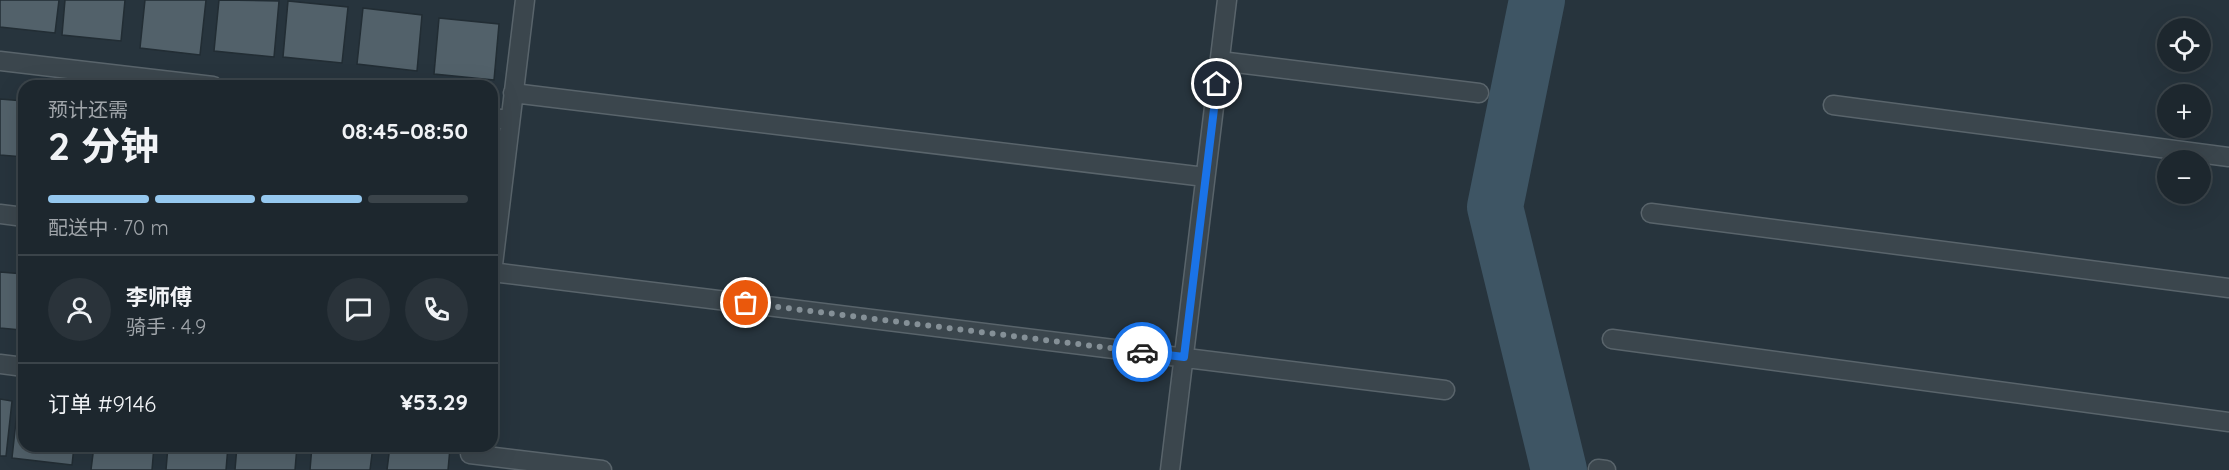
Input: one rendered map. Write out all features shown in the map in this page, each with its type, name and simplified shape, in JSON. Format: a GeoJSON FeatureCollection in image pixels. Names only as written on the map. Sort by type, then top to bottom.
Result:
{"type":"FeatureCollection","features":[{"type":"Feature","properties":{"kind":"lane"},"geometry":{"type":"LineString","coordinates":[[498,170],[501,119],[513,93],[524,0],[519,0]]}},
{"type":"Feature","properties":{"kind":"lane"},"geometry":{"type":"LineString","coordinates":[[1170,470],[1227,0]]}},
{"type":"Feature","properties":{"kind":"lane"},"geometry":{"type":"LineString","coordinates":[[0,61],[162,80]]}},
{"type":"Feature","properties":{"kind":"lane"},"geometry":{"type":"LineString","coordinates":[[1220,61],[1479,93]]}},
{"type":"Feature","properties":{"kind":"lane"},"geometry":{"type":"LineString","coordinates":[[513,93],[1205,177]]}},
{"type":"Feature","properties":{"kind":"lane"},"geometry":{"type":"LineString","coordinates":[[1833,105],[2229,157]]}},
{"type":"Feature","properties":{"kind":"lane"},"geometry":{"type":"LineString","coordinates":[[1651,213],[2229,288]]}},
{"type":"Feature","properties":{"kind":"lane"},"geometry":{"type":"LineString","coordinates":[[0,214],[18,216]]}},
{"type":"Feature","properties":{"kind":"lane"},"geometry":{"type":"LineString","coordinates":[[498,273],[1445,390]]}},
{"type":"Feature","properties":{"kind":"lane"},"geometry":{"type":"LineString","coordinates":[[1612,339],[2229,422]]}},
{"type":"Feature","properties":{"kind":"lane"},"geometry":{"type":"LineString","coordinates":[[0,364],[18,366]]}},
{"type":"Feature","properties":{"kind":"lane"},"geometry":{"type":"LineString","coordinates":[[470,456],[602,470]]}},
{"type":"Feature","properties":{"kind":"building"},"geometry":{"type":"Polygon","coordinates":[[[0,0],[59,0],[55,33],[0,27],[0,0]]]}},
{"type":"Feature","properties":{"kind":"building"},"geometry":{"type":"Polygon","coordinates":[[[65,0],[125,0],[121,41],[62,35],[65,0]]]}},
{"type":"Feature","properties":{"kind":"building"},"geometry":{"type":"Polygon","coordinates":[[[145,0],[206,0],[200,55],[140,48],[145,0]]]}},
{"type":"Feature","properties":{"kind":"building"},"geometry":{"type":"Polygon","coordinates":[[[219,0],[279,1],[274,57],[214,51],[219,0]]]}},
{"type":"Feature","properties":{"kind":"building"},"geometry":{"type":"Polygon","coordinates":[[[288,1],[348,7],[342,63],[283,57],[288,1]]]}},
{"type":"Feature","properties":{"kind":"building"},"geometry":{"type":"Polygon","coordinates":[[[363,8],[422,15],[417,71],[357,64],[363,8]]]}},
{"type":"Feature","properties":{"kind":"building"},"geometry":{"type":"Polygon","coordinates":[[[439,18],[499,24],[494,80],[434,74],[439,18]]]}},
{"type":"Feature","properties":{"kind":"building"},"geometry":{"type":"Polygon","coordinates":[[[0,99],[18,100],[18,156],[0,155],[0,99]]]}},
{"type":"Feature","properties":{"kind":"building"},"geometry":{"type":"Polygon","coordinates":[[[0,272],[18,274],[18,330],[0,328],[0,272]]]}},
{"type":"Feature","properties":{"kind":"building"},"geometry":{"type":"Polygon","coordinates":[[[0,399],[12,401],[6,456],[0,456],[0,399]]]}},
{"type":"Feature","properties":{"kind":"building"},"geometry":{"type":"Polygon","coordinates":[[[18,403],[18,452],[73,452],[72,465],[12,458],[18,403]]]}},
{"type":"Feature","properties":{"kind":"building"},"geometry":{"type":"Polygon","coordinates":[[[93,452],[154,452],[152,470],[91,470],[93,452]]]}},
{"type":"Feature","properties":{"kind":"building"},"geometry":{"type":"Polygon","coordinates":[[[168,452],[228,452],[226,470],[166,470],[168,452]]]}},
{"type":"Feature","properties":{"kind":"building"},"geometry":{"type":"Polygon","coordinates":[[[236,452],[296,452],[295,470],[235,470],[236,452]]]}},
{"type":"Feature","properties":{"kind":"building"},"geometry":{"type":"Polygon","coordinates":[[[312,452],[372,452],[370,470],[310,470],[312,452]]]}},
{"type":"Feature","properties":{"kind":"building"},"geometry":{"type":"Polygon","coordinates":[[[389,452],[450,452],[448,470],[387,470],[389,452]]]}},
{"type":"Feature","properties":{"kind":"waterway"},"geometry":{"type":"LineString","coordinates":[[1537,0],[1495,207],[1559,470]]}},
{"type":"Feature","properties":{"kind":"way so far"},"geometry":{"type":"LineString","coordinates":[[746,303],[1142,352]]}},
{"type":"Feature","properties":{"kind":"route"},"geometry":{"type":"LineString","coordinates":[[1142,352],[1184,357],[1217,84]]}}]}
